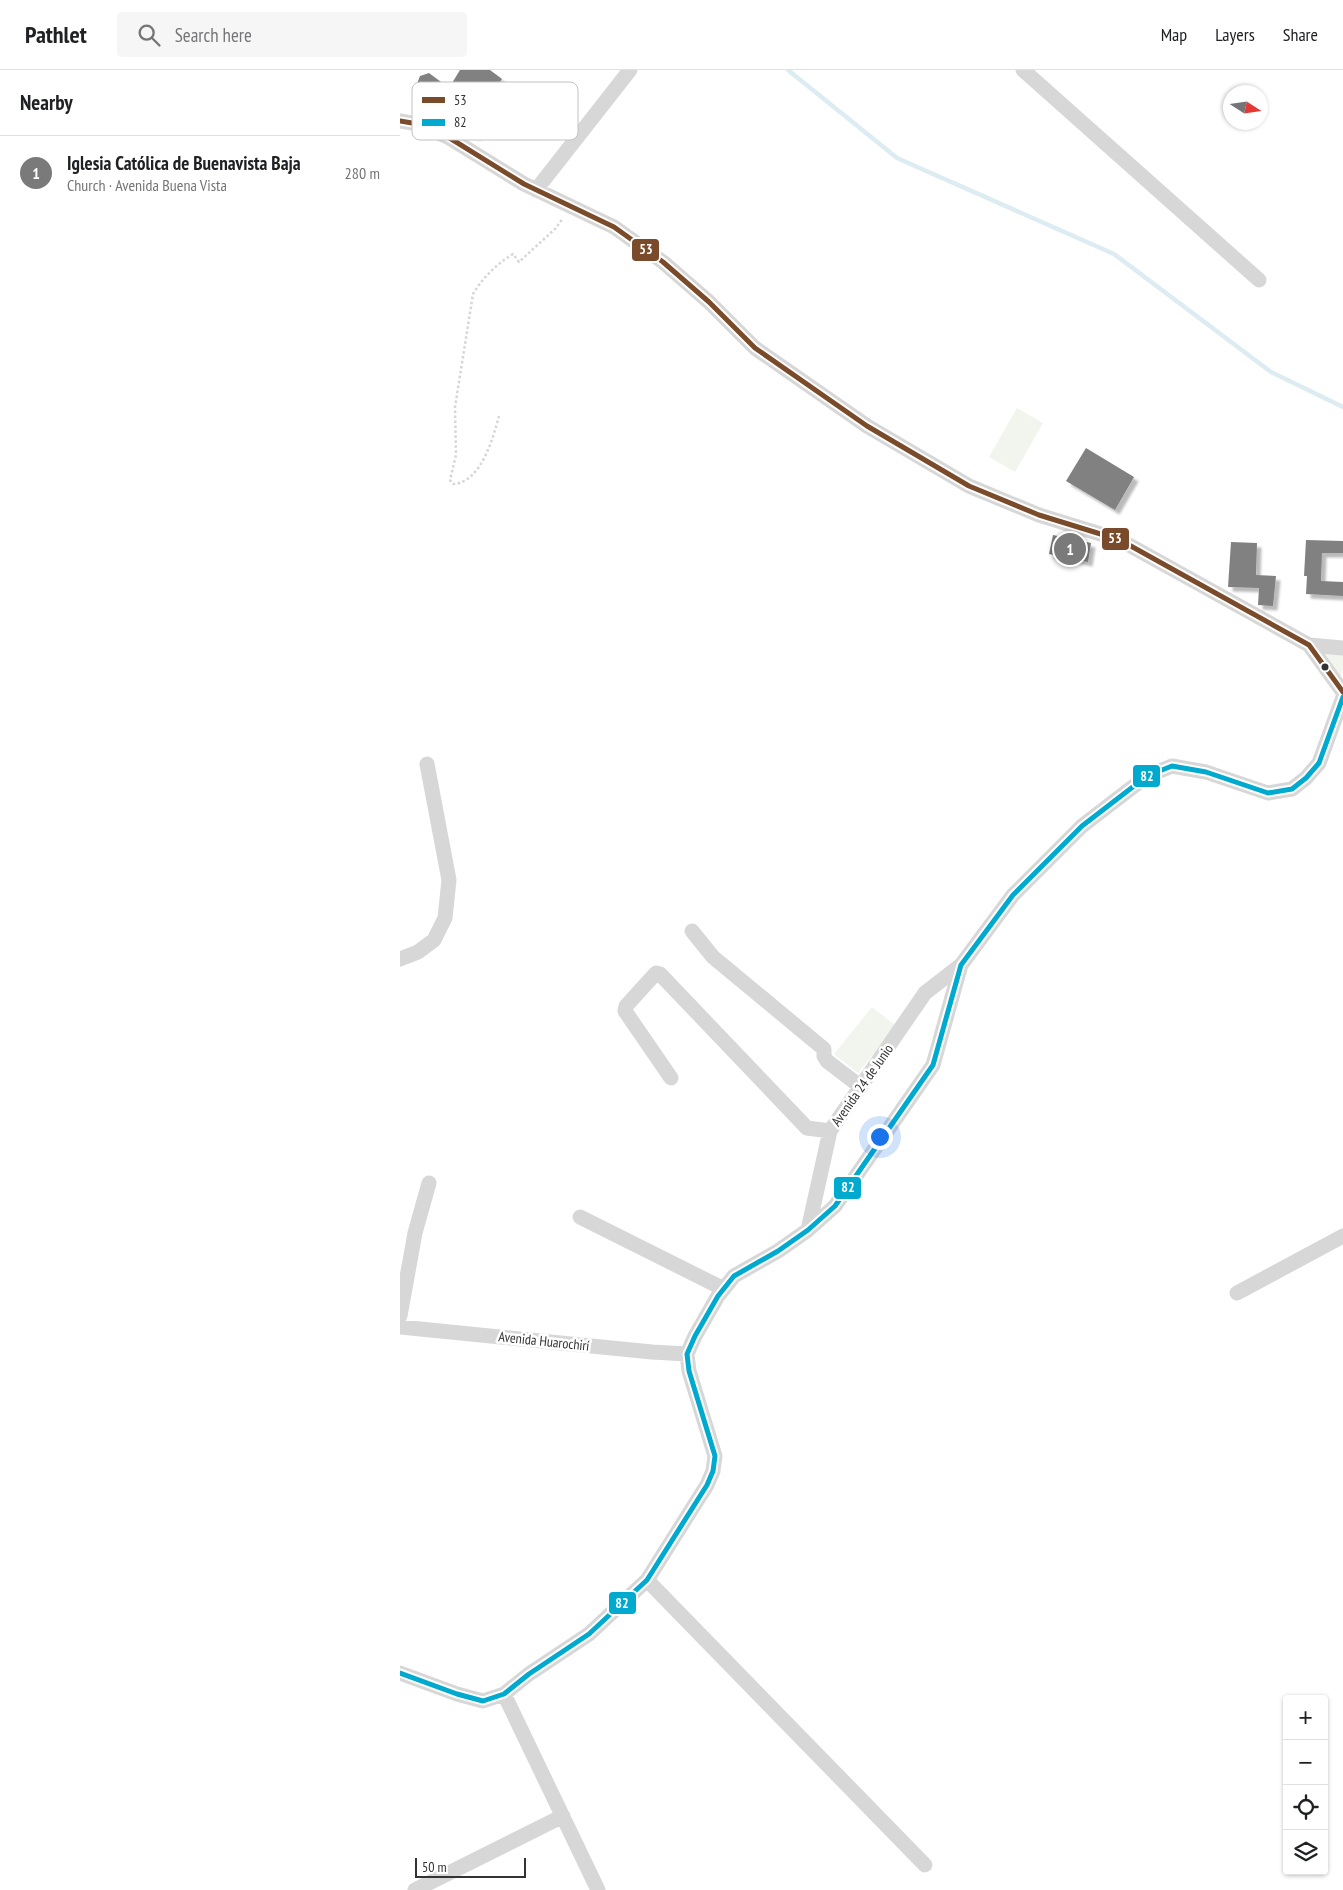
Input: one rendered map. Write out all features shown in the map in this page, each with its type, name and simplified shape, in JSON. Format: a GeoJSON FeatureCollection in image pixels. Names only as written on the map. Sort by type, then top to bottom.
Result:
{"type":"FeatureCollection","features":[{"type":"Feature","properties":{"kind":"street"},"geometry":{"type":"LineString","coordinates":[[578,136],[630,70]]}},
{"type":"Feature","properties":{"kind":"street"},"geometry":{"type":"LineString","coordinates":[[1023,70],[1259,280]]}},
{"type":"Feature","properties":{"kind":"street"},"geometry":{"type":"LineString","coordinates":[[453,140],[536,190],[614,227],[663,262],[709,302],[755,348],[867,426],[969,486],[1039,515],[1120,540],[1309,646],[1343,692]]}},
{"type":"Feature","properties":{"kind":"street"},"geometry":{"type":"LineString","coordinates":[[536,190],[575,140]]}},
{"type":"Feature","properties":{"kind":"street"},"geometry":{"type":"LineString","coordinates":[[1309,646],[1343,648]]}},
{"type":"Feature","properties":{"kind":"street","name":"Avenida 24 de Junio"},"geometry":{"type":"LineString","coordinates":[[808,1230],[830,1131],[925,993],[961,965],[1013,894],[1082,826],[1147,776],[1172,766],[1206,772],[1268,793],[1292,789],[1306,778],[1319,763],[1343,697]]}},
{"type":"Feature","properties":{"kind":"street"},"geometry":{"type":"LineString","coordinates":[[400,958],[418,952],[434,940],[445,918],[449,880],[427,764]]}},
{"type":"Feature","properties":{"kind":"street"},"geometry":{"type":"LineString","coordinates":[[692,931],[713,957],[824,1049],[824,1056],[827,1061],[861,1087]]}},
{"type":"Feature","properties":{"kind":"street","name":"Avenida 24 de Junio"},"geometry":{"type":"LineString","coordinates":[[687,1354],[713,1304],[734,1276],[778,1251],[808,1230],[835,1206],[933,1065],[961,965]]}},
{"type":"Feature","properties":{"kind":"street"},"geometry":{"type":"LineString","coordinates":[[671,1078],[625,1011],[626,1006],[656,973],[660,974],[807,1128],[830,1131]]}},
{"type":"Feature","properties":{"kind":"street"},"geometry":{"type":"LineString","coordinates":[[400,1316],[415,1233],[429,1183]]}},
{"type":"Feature","properties":{"kind":"street"},"geometry":{"type":"LineString","coordinates":[[580,1217],[724,1289]]}},
{"type":"Feature","properties":{"kind":"street"},"geometry":{"type":"LineString","coordinates":[[1237,1293],[1343,1236]]}},
{"type":"Feature","properties":{"kind":"street","name":"Avenida Huarochirí"},"geometry":{"type":"LineString","coordinates":[[400,1327],[687,1354]]}},
{"type":"Feature","properties":{"kind":"street"},"geometry":{"type":"LineString","coordinates":[[400,1673],[457,1694],[483,1701],[504,1694],[529,1674],[589,1634],[647,1580],[707,1485],[713,1471],[715,1456],[689,1371],[687,1354]]}},
{"type":"Feature","properties":{"kind":"street"},"geometry":{"type":"LineString","coordinates":[[647,1580],[925,1865]]}},
{"type":"Feature","properties":{"kind":"street"},"geometry":{"type":"LineString","coordinates":[[504,1694],[598,1890]]}},
{"type":"Feature","properties":{"kind":"street"},"geometry":{"type":"LineString","coordinates":[[415,1890],[562,1816]]}},
{"type":"Feature","properties":{"kind":"path"},"geometry":{"type":"LineString","coordinates":[[499,416],[487,453],[482,462],[468,480],[459,484],[453,484],[450,480],[456,455],[455,407],[473,294],[483,278],[496,266],[513,254],[519,262],[550,234],[570,206]]}},
{"type":"Feature","properties":{"kind":"shaded area"},"geometry":{"type":"Polygon","coordinates":[[[1017,408],[1043,423],[1015,472],[989,457],[1017,408]]]}},
{"type":"Feature","properties":{"kind":"shaded area"},"geometry":{"type":"Polygon","coordinates":[[[1321,652],[1343,653],[1343,670],[1340,678],[1321,652]]]}},
{"type":"Feature","properties":{"kind":"shaded area"},"geometry":{"type":"Polygon","coordinates":[[[872,1007],[896,1026],[858,1073],[834,1054],[872,1007]]]}},
{"type":"Feature","properties":{"kind":"building"},"geometry":{"type":"Polygon","coordinates":[[[460,70],[490,70],[502,79],[500,82],[453,82],[460,70]]]}},
{"type":"Feature","properties":{"kind":"building"},"geometry":{"type":"Polygon","coordinates":[[[429,73],[441,82],[418,82],[420,76],[429,73]]]}},
{"type":"Feature","properties":{"kind":"building"},"geometry":{"type":"Polygon","coordinates":[[[1086,448],[1134,477],[1115,510],[1066,481],[1086,448]]]}},
{"type":"Feature","properties":{"kind":"building"},"geometry":{"type":"Polygon","coordinates":[[[1053,535],[1091,543],[1088,562],[1049,554],[1053,535]]]}},
{"type":"Feature","properties":{"kind":"building"},"geometry":{"type":"Polygon","coordinates":[[[1306,540],[1343,541],[1343,553],[1322,553],[1321,581],[1343,582],[1343,596],[1306,594],[1307,576],[1304,576],[1306,540]]]}},
{"type":"Feature","properties":{"kind":"building"},"geometry":{"type":"Polygon","coordinates":[[[1231,542],[1257,543],[1256,575],[1276,576],[1273,606],[1258,605],[1259,588],[1228,587],[1231,542]]]}},
{"type":"Feature","properties":{"kind":"waterway"},"geometry":{"type":"LineString","coordinates":[[788,70],[897,158],[1114,254],[1271,372],[1343,407]]}},
{"type":"Feature","properties":{"kind":"transit line","name":"53"},"geometry":{"type":"LineString","coordinates":[[400,121],[412,123]]}},
{"type":"Feature","properties":{"kind":"transit line","name":"53"},"geometry":{"type":"LineString","coordinates":[[453,140],[524,184],[614,227],[663,262],[709,302],[755,348],[867,426],[969,486],[1039,515],[1120,540],[1309,645],[1343,692]]}},
{"type":"Feature","properties":{"kind":"transit line","name":"82"},"geometry":{"type":"LineString","coordinates":[[400,1673],[457,1694],[483,1701],[504,1694],[529,1674],[589,1634],[647,1580],[707,1485],[713,1471],[715,1456],[689,1371],[687,1354],[695,1336],[718,1296],[734,1276],[778,1251],[808,1230],[835,1206],[933,1065],[961,965],[1013,895],[1082,826],[1147,776],[1172,766],[1206,772],[1268,793],[1292,789],[1306,778],[1319,763],[1343,697]]}},
{"type":"Feature","properties":{"kind":"place","name":"Iglesia Católica de Buenavista Baja"},"geometry":{"type":"Point","coordinates":[1070,549]}}]}
